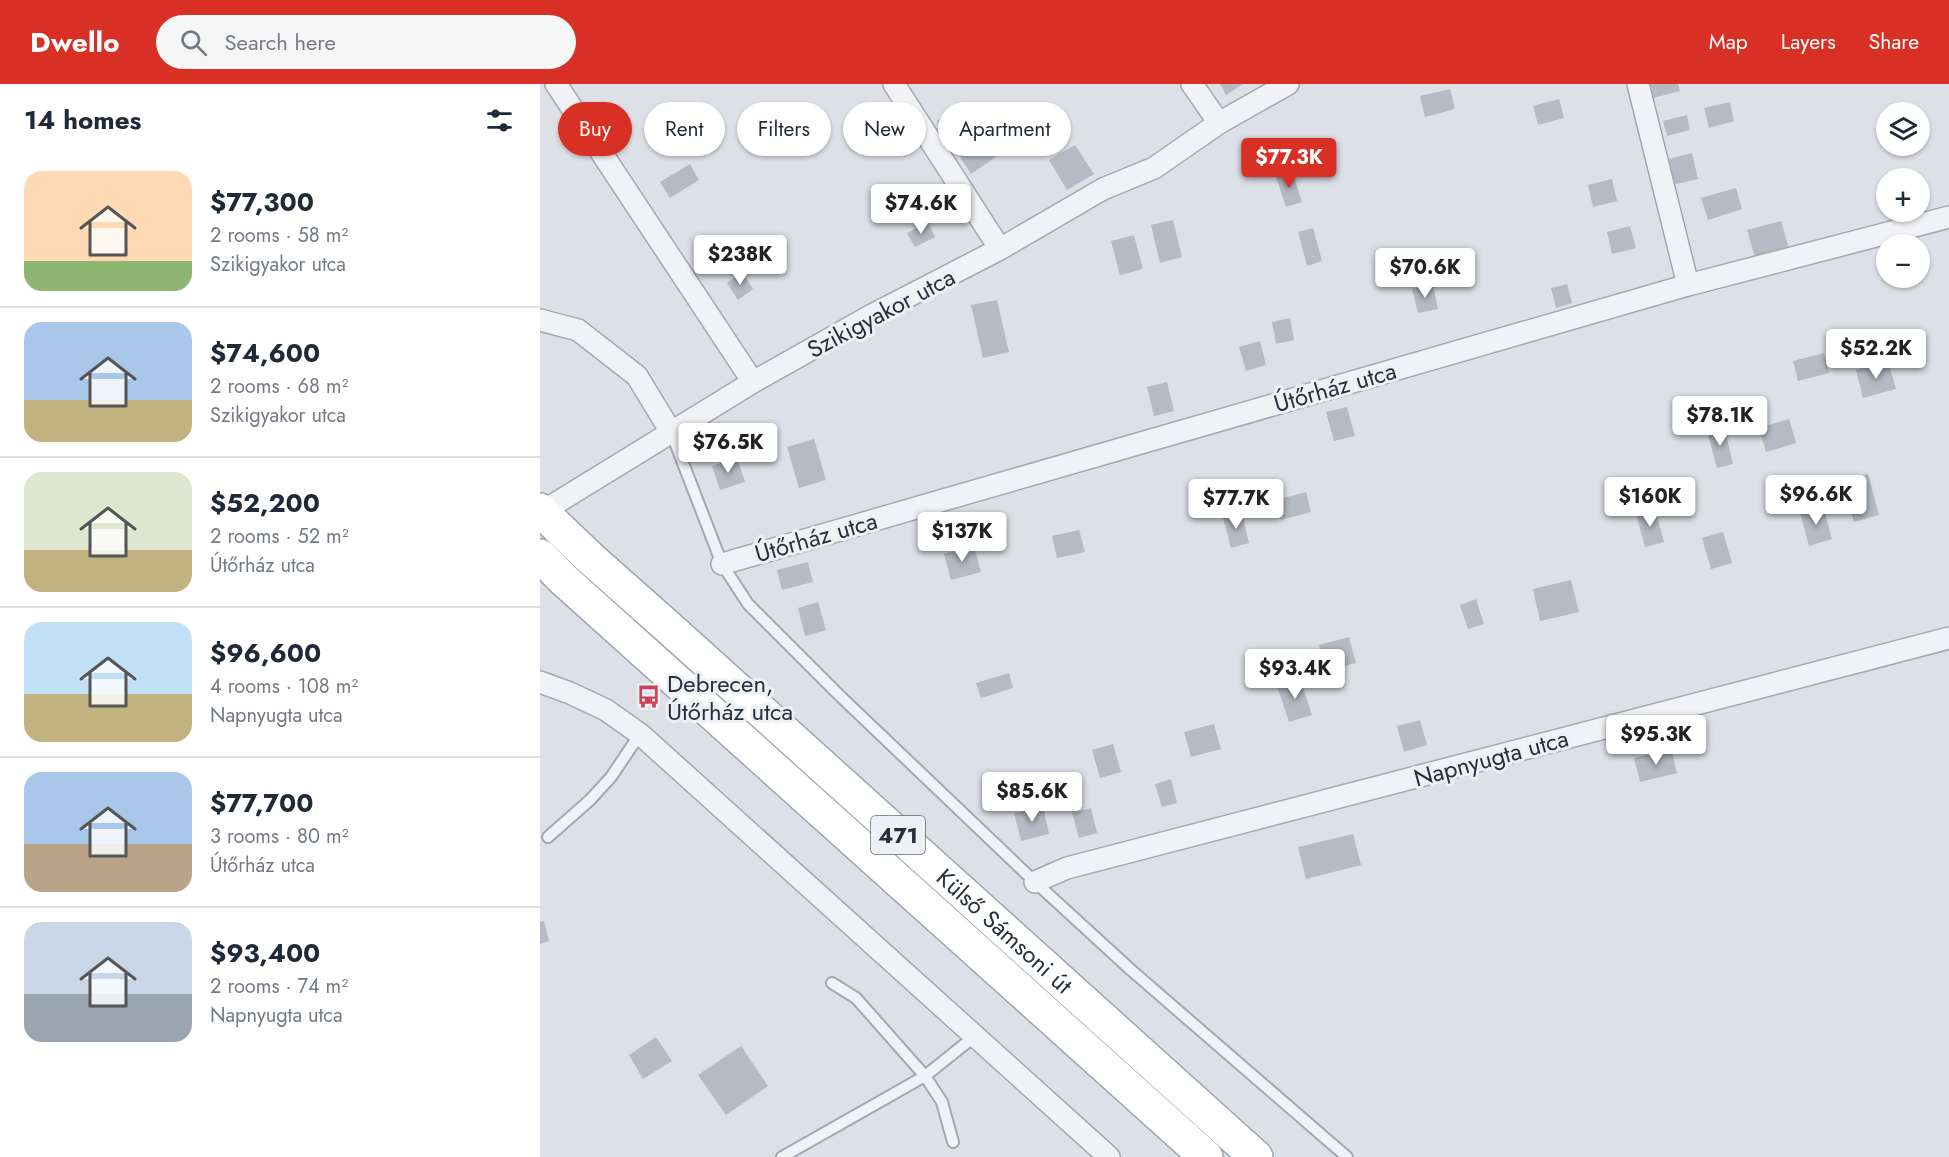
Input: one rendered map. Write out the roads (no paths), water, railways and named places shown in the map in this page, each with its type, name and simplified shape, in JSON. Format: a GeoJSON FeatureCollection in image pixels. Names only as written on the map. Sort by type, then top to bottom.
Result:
{"type":"FeatureCollection","features":[{"type":"Feature","properties":{"kind":"main road","name":"Külső Sámsoni út"},"geometry":{"type":"LineString","coordinates":[[541,511],[589,557],[1256,1157]]}},
{"type":"Feature","properties":{"kind":"main road","name":"Külső Sámsoni út"},"geometry":{"type":"LineString","coordinates":[[540,556],[1206,1157]]}},
{"type":"Feature","properties":{"kind":"street"},"geometry":{"type":"LineString","coordinates":[[556,84],[753,382]]}},
{"type":"Feature","properties":{"kind":"street"},"geometry":{"type":"LineString","coordinates":[[894,84],[1000,249]]}},
{"type":"Feature","properties":{"kind":"street"},"geometry":{"type":"LineString","coordinates":[[1192,84],[1219,123]]}},
{"type":"Feature","properties":{"kind":"street","name":"Szikigyakor utca"},"geometry":{"type":"LineString","coordinates":[[541,511],[753,382],[872,315],[1000,249],[1103,189],[1154,168],[1219,123],[1288,84]]}},
{"type":"Feature","properties":{"kind":"street"},"geometry":{"type":"LineString","coordinates":[[1638,84],[1688,285]]}},
{"type":"Feature","properties":{"kind":"street","name":"Útőrház utca"},"geometry":{"type":"LineString","coordinates":[[722,564],[1688,285],[1949,217]]}},
{"type":"Feature","properties":{"kind":"street"},"geometry":{"type":"LineString","coordinates":[[540,320],[578,330],[637,376],[671,432]]}},
{"type":"Feature","properties":{"kind":"street","name":"Napnyugta utca"},"geometry":{"type":"LineString","coordinates":[[1035,882],[1067,868],[1949,638]]}},
{"type":"Feature","properties":{"kind":"street"},"geometry":{"type":"LineString","coordinates":[[540,682],[606,710],[640,734],[1109,1157]]}},
{"type":"Feature","properties":{"kind":"lane"},"geometry":{"type":"LineString","coordinates":[[671,432],[722,564],[748,604],[839,695],[1035,882],[1131,970],[1347,1157]]}},
{"type":"Feature","properties":{"kind":"lane"},"geometry":{"type":"LineString","coordinates":[[548,837],[590,800],[611,777],[640,734]]}},
{"type":"Feature","properties":{"kind":"lane"},"geometry":{"type":"LineString","coordinates":[[832,983],[856,998],[925,1076],[942,1102],[953,1142]]}},
{"type":"Feature","properties":{"kind":"lane"},"geometry":{"type":"LineString","coordinates":[[782,1157],[925,1076],[975,1036]]}},
{"type":"Feature","properties":{"kind":"place","name":"Debrecen, Útőrház utca"},"geometry":{"type":"Point","coordinates":[649,697]}}]}
